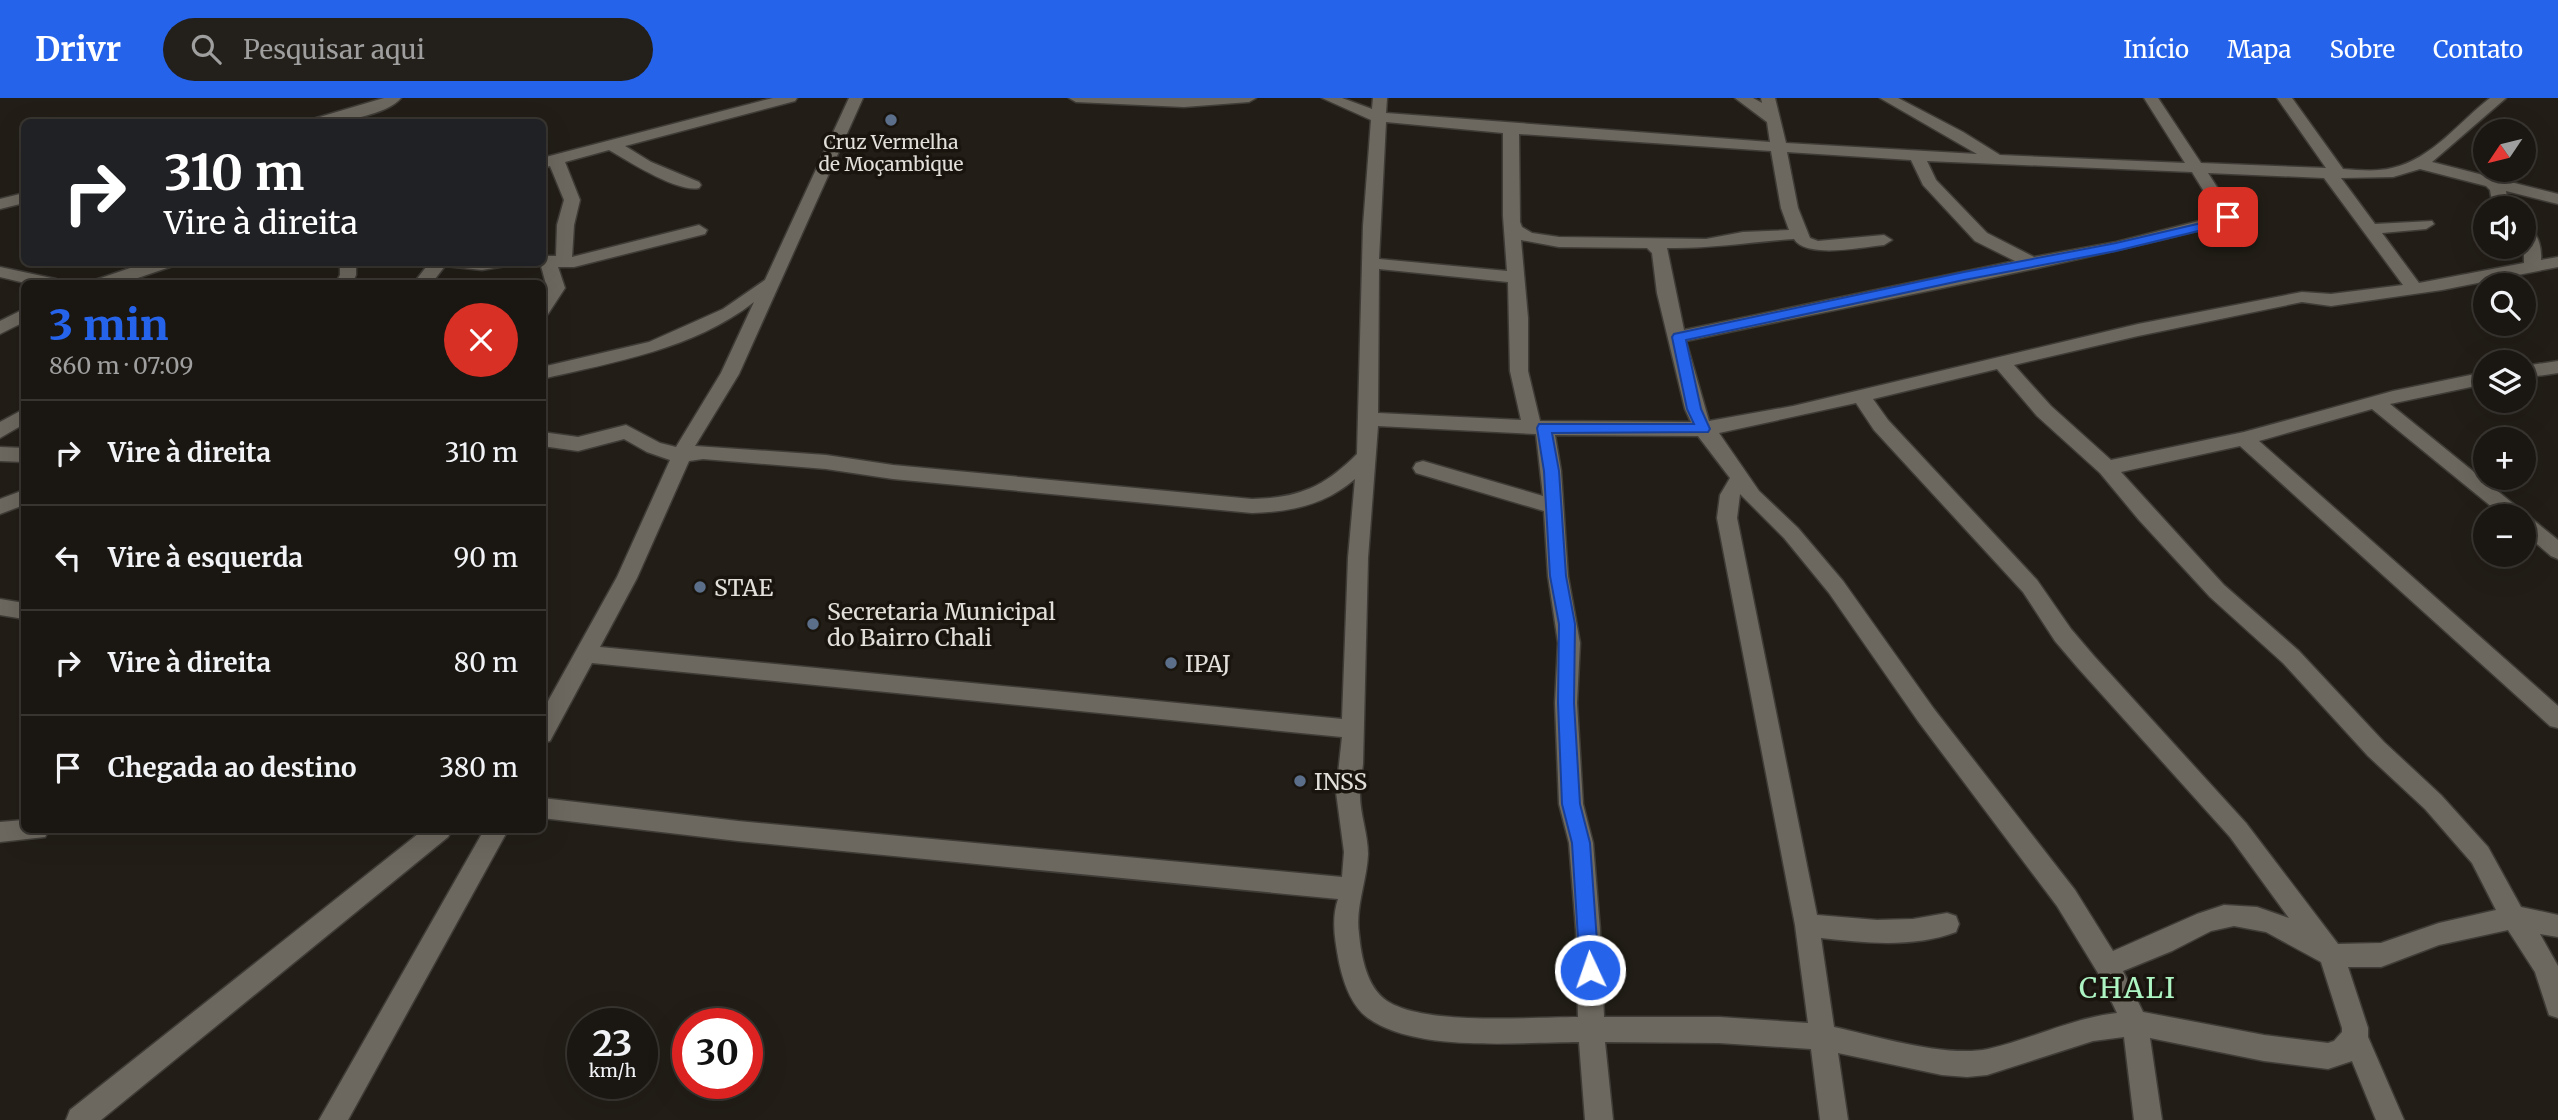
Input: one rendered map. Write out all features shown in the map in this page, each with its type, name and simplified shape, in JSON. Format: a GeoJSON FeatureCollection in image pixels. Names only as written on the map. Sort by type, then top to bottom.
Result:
{"type":"FeatureCollection","features":[{"type":"Feature","properties":{"kind":"street"},"geometry":{"type":"LineString","coordinates":[[546,304],[556,288],[551,262],[567,242],[566,226],[573,204],[569,190],[550,161],[790,98]]}},
{"type":"Feature","properties":{"kind":"street"},"geometry":{"type":"LineString","coordinates":[[546,725],[627,578],[702,414],[730,374],[856,98]]}},
{"type":"Feature","properties":{"kind":"street"},"geometry":{"type":"LineString","coordinates":[[1076,98],[1141,104],[1194,104],[1249,98]]}},
{"type":"Feature","properties":{"kind":"street"},"geometry":{"type":"LineString","coordinates":[[1329,98],[1378,117],[1511,129],[1917,156],[2390,175],[2420,164],[2499,98]]}},
{"type":"Feature","properties":{"kind":"street"},"geometry":{"type":"LineString","coordinates":[[1380,98],[1370,263],[1369,419],[1358,558],[1352,764],[1348,792],[1356,852],[1353,889],[1346,911],[1350,962],[1356,981],[1376,1009],[1412,1025],[1450,1029],[1591,1028],[1660,1032],[1719,1030],[1822,1037],[1942,1062],[1967,1064],[1987,1062],[2093,1028],[2135,1023],[2264,1048],[2328,1056],[2367,1072]]}},
{"type":"Feature","properties":{"kind":"street"},"geometry":{"type":"LineString","coordinates":[[1742,98],[1774,121]]}},
{"type":"Feature","properties":{"kind":"street"},"geometry":{"type":"LineString","coordinates":[[1768,98],[1789,201],[1800,234],[1808,244],[1816,246],[1884,240]]}},
{"type":"Feature","properties":{"kind":"street"},"geometry":{"type":"LineString","coordinates":[[1887,98],[1958,135],[1994,158]]}},
{"type":"Feature","properties":{"kind":"street"},"geometry":{"type":"LineString","coordinates":[[1678,337],[2011,260],[2032,263],[2116,247],[2225,219],[2228,217],[2223,208],[2151,98]]}},
{"type":"Feature","properties":{"kind":"street"},"geometry":{"type":"LineString","coordinates":[[2284,98],[2332,172],[2414,288]]}},
{"type":"Feature","properties":{"kind":"street"},"geometry":{"type":"LineString","coordinates":[[328,119],[389,101],[388,119]]}},
{"type":"Feature","properties":{"kind":"street"},"geometry":{"type":"LineString","coordinates":[[1511,129],[1512,228],[1519,318],[1519,371],[1551,471],[1558,576],[1569,643],[1566,703],[1571,804],[1581,843],[1599,1120]]}},
{"type":"Feature","properties":{"kind":"street"},"geometry":{"type":"LineString","coordinates":[[612,145],[645,165],[693,185]]}},
{"type":"Feature","properties":{"kind":"street"},"geometry":{"type":"LineString","coordinates":[[1917,156],[1929,182],[1982,237],[2011,260]]}},
{"type":"Feature","properties":{"kind":"street"},"geometry":{"type":"LineString","coordinates":[[2420,164],[2473,177]]}},
{"type":"Feature","properties":{"kind":"street"},"geometry":{"type":"LineString","coordinates":[[2495,182],[2558,199]]}},
{"type":"Feature","properties":{"kind":"street"},"geometry":{"type":"LineString","coordinates":[[0,204],[21,199]]}},
{"type":"Feature","properties":{"kind":"street"},"geometry":{"type":"LineString","coordinates":[[2371,229],[2426,224]]}},
{"type":"Feature","properties":{"kind":"street"},"geometry":{"type":"LineString","coordinates":[[1512,228],[1524,237],[1540,241],[1706,244],[1743,237],[1800,234]]}},
{"type":"Feature","properties":{"kind":"street"},"geometry":{"type":"LineString","coordinates":[[551,262],[601,256],[699,230]]}},
{"type":"Feature","properties":{"kind":"street"},"geometry":{"type":"LineString","coordinates":[[1651,243],[1660,251],[1666,293],[1694,409],[1703,429],[1718,445],[1752,496],[1791,533],[1836,587],[1926,715],[2066,898],[2108,965],[2135,1023],[2137,1057],[2148,1120]]}},
{"type":"Feature","properties":{"kind":"street"},"geometry":{"type":"LineString","coordinates":[[2532,265],[2533,259]]}},
{"type":"Feature","properties":{"kind":"street"},"geometry":{"type":"LineString","coordinates":[[1369,419],[1538,427],[1703,429],[1861,397],[2138,330],[2302,298],[2331,300],[2442,285],[2532,265],[2558,262]]}},
{"type":"Feature","properties":{"kind":"street"},"geometry":{"type":"LineString","coordinates":[[1370,263],[1516,277]]}},
{"type":"Feature","properties":{"kind":"street"},"geometry":{"type":"LineString","coordinates":[[113,280],[157,266]]}},
{"type":"Feature","properties":{"kind":"street"},"geometry":{"type":"LineString","coordinates":[[424,280],[437,266]]}},
{"type":"Feature","properties":{"kind":"street"},"geometry":{"type":"LineString","coordinates":[[0,272],[28,280]]}},
{"type":"Feature","properties":{"kind":"street"},"geometry":{"type":"LineString","coordinates":[[546,372],[638,352],[674,338],[729,313],[758,293],[772,278]]}},
{"type":"Feature","properties":{"kind":"street"},"geometry":{"type":"LineString","coordinates":[[0,328],[21,317]]}},
{"type":"Feature","properties":{"kind":"street"},"geometry":{"type":"LineString","coordinates":[[2002,363],[2044,411],[2107,468],[2146,515],[2217,590],[2291,657],[2480,855],[2513,916],[2542,959],[2558,1006]]}},
{"type":"Feature","properties":{"kind":"street"},"geometry":{"type":"LineString","coordinates":[[2536,371],[2558,368]]}},
{"type":"Feature","properties":{"kind":"street"},"geometry":{"type":"LineString","coordinates":[[2107,468],[2244,439],[2300,421],[2473,381]]}},
{"type":"Feature","properties":{"kind":"street"},"geometry":{"type":"LineString","coordinates":[[1861,397],[1881,425],[2030,586],[2063,635],[2086,662],[2238,830],[2332,956],[2351,1009],[2355,1037],[2367,1072],[2390,1120]]}},
{"type":"Feature","properties":{"kind":"street"},"geometry":{"type":"LineString","coordinates":[[2375,402],[2501,504]]}},
{"type":"Feature","properties":{"kind":"street"},"geometry":{"type":"LineString","coordinates":[[0,432],[21,417]]}},
{"type":"Feature","properties":{"kind":"street"},"geometry":{"type":"LineString","coordinates":[[1718,445],[1727,424]]}},
{"type":"Feature","properties":{"kind":"street"},"geometry":{"type":"LineString","coordinates":[[546,439],[578,443],[626,432],[655,450],[683,455],[703,452],[826,461],[893,472],[1188,501],[1280,506],[1302,501],[1336,486],[1366,456]]}},
{"type":"Feature","properties":{"kind":"street"},"geometry":{"type":"LineString","coordinates":[[2244,439],[2558,719]]}},
{"type":"Feature","properties":{"kind":"street"},"geometry":{"type":"LineString","coordinates":[[0,454],[21,455]]}},
{"type":"Feature","properties":{"kind":"street"},"geometry":{"type":"LineString","coordinates":[[1423,468],[1552,506]]}},
{"type":"Feature","properties":{"kind":"street"},"geometry":{"type":"LineString","coordinates":[[1740,478],[1730,495],[1727,518],[1807,925],[1834,1120]]}},
{"type":"Feature","properties":{"kind":"street"},"geometry":{"type":"LineString","coordinates":[[0,507],[21,498]]}},
{"type":"Feature","properties":{"kind":"street"},"geometry":{"type":"LineString","coordinates":[[2536,532],[2558,551]]}},
{"type":"Feature","properties":{"kind":"street"},"geometry":{"type":"LineString","coordinates":[[0,607],[21,610]]}},
{"type":"Feature","properties":{"kind":"street"},"geometry":{"type":"LineString","coordinates":[[586,654],[1352,729]]}},
{"type":"Feature","properties":{"kind":"street"},"geometry":{"type":"LineString","coordinates":[[546,808],[738,831],[1353,889]]}},
{"type":"Feature","properties":{"kind":"street"},"geometry":{"type":"LineString","coordinates":[[0,832],[21,831]]}},
{"type":"Feature","properties":{"kind":"street"},"geometry":{"type":"LineString","coordinates":[[80,1120],[436,833]]}},
{"type":"Feature","properties":{"kind":"street"},"geometry":{"type":"LineString","coordinates":[[333,1120],[494,833]]}},
{"type":"Feature","properties":{"kind":"street"},"geometry":{"type":"LineString","coordinates":[[2108,965],[2160,944],[2199,924],[2235,915],[2263,920],[2311,942],[2332,956],[2381,955],[2439,934],[2513,916],[2558,926]]}},
{"type":"Feature","properties":{"kind":"street"},"geometry":{"type":"LineString","coordinates":[[1807,925],[1843,930],[1928,929],[1947,924]]}},
{"type":"Feature","properties":{"kind":"street"},"geometry":{"type":"LineString","coordinates":[[2328,1056],[2342,1052],[2355,1037]]}},
{"type":"Feature","properties":{"kind":"place","name":"Cruz Vermelha de Moçambique"},"geometry":{"type":"Point","coordinates":[891,120]}},
{"type":"Feature","properties":{"kind":"place","name":"STAE"},"geometry":{"type":"Point","coordinates":[700,587]}},
{"type":"Feature","properties":{"kind":"place","name":"Secretaria Municipal do Bairro Chali"},"geometry":{"type":"Point","coordinates":[813,624]}},
{"type":"Feature","properties":{"kind":"place","name":"IPAJ"},"geometry":{"type":"Point","coordinates":[1171,663]}},
{"type":"Feature","properties":{"kind":"place","name":"INSS"},"geometry":{"type":"Point","coordinates":[1300,781]}},
{"type":"Feature","properties":{"kind":"district","name":"CHALI"},"geometry":{"type":"Point","coordinates":[2128,988]}},
{"type":"Feature","properties":{"kind":"route"},"geometry":{"type":"LineString","coordinates":[[1590,970],[1581,843],[1571,804],[1566,703],[1569,643],[1558,576],[1551,471],[1544,428],[1703,429],[1694,409],[1678,337],[1964,276],[2116,247],[2218,223],[2228,217]]}}]}
